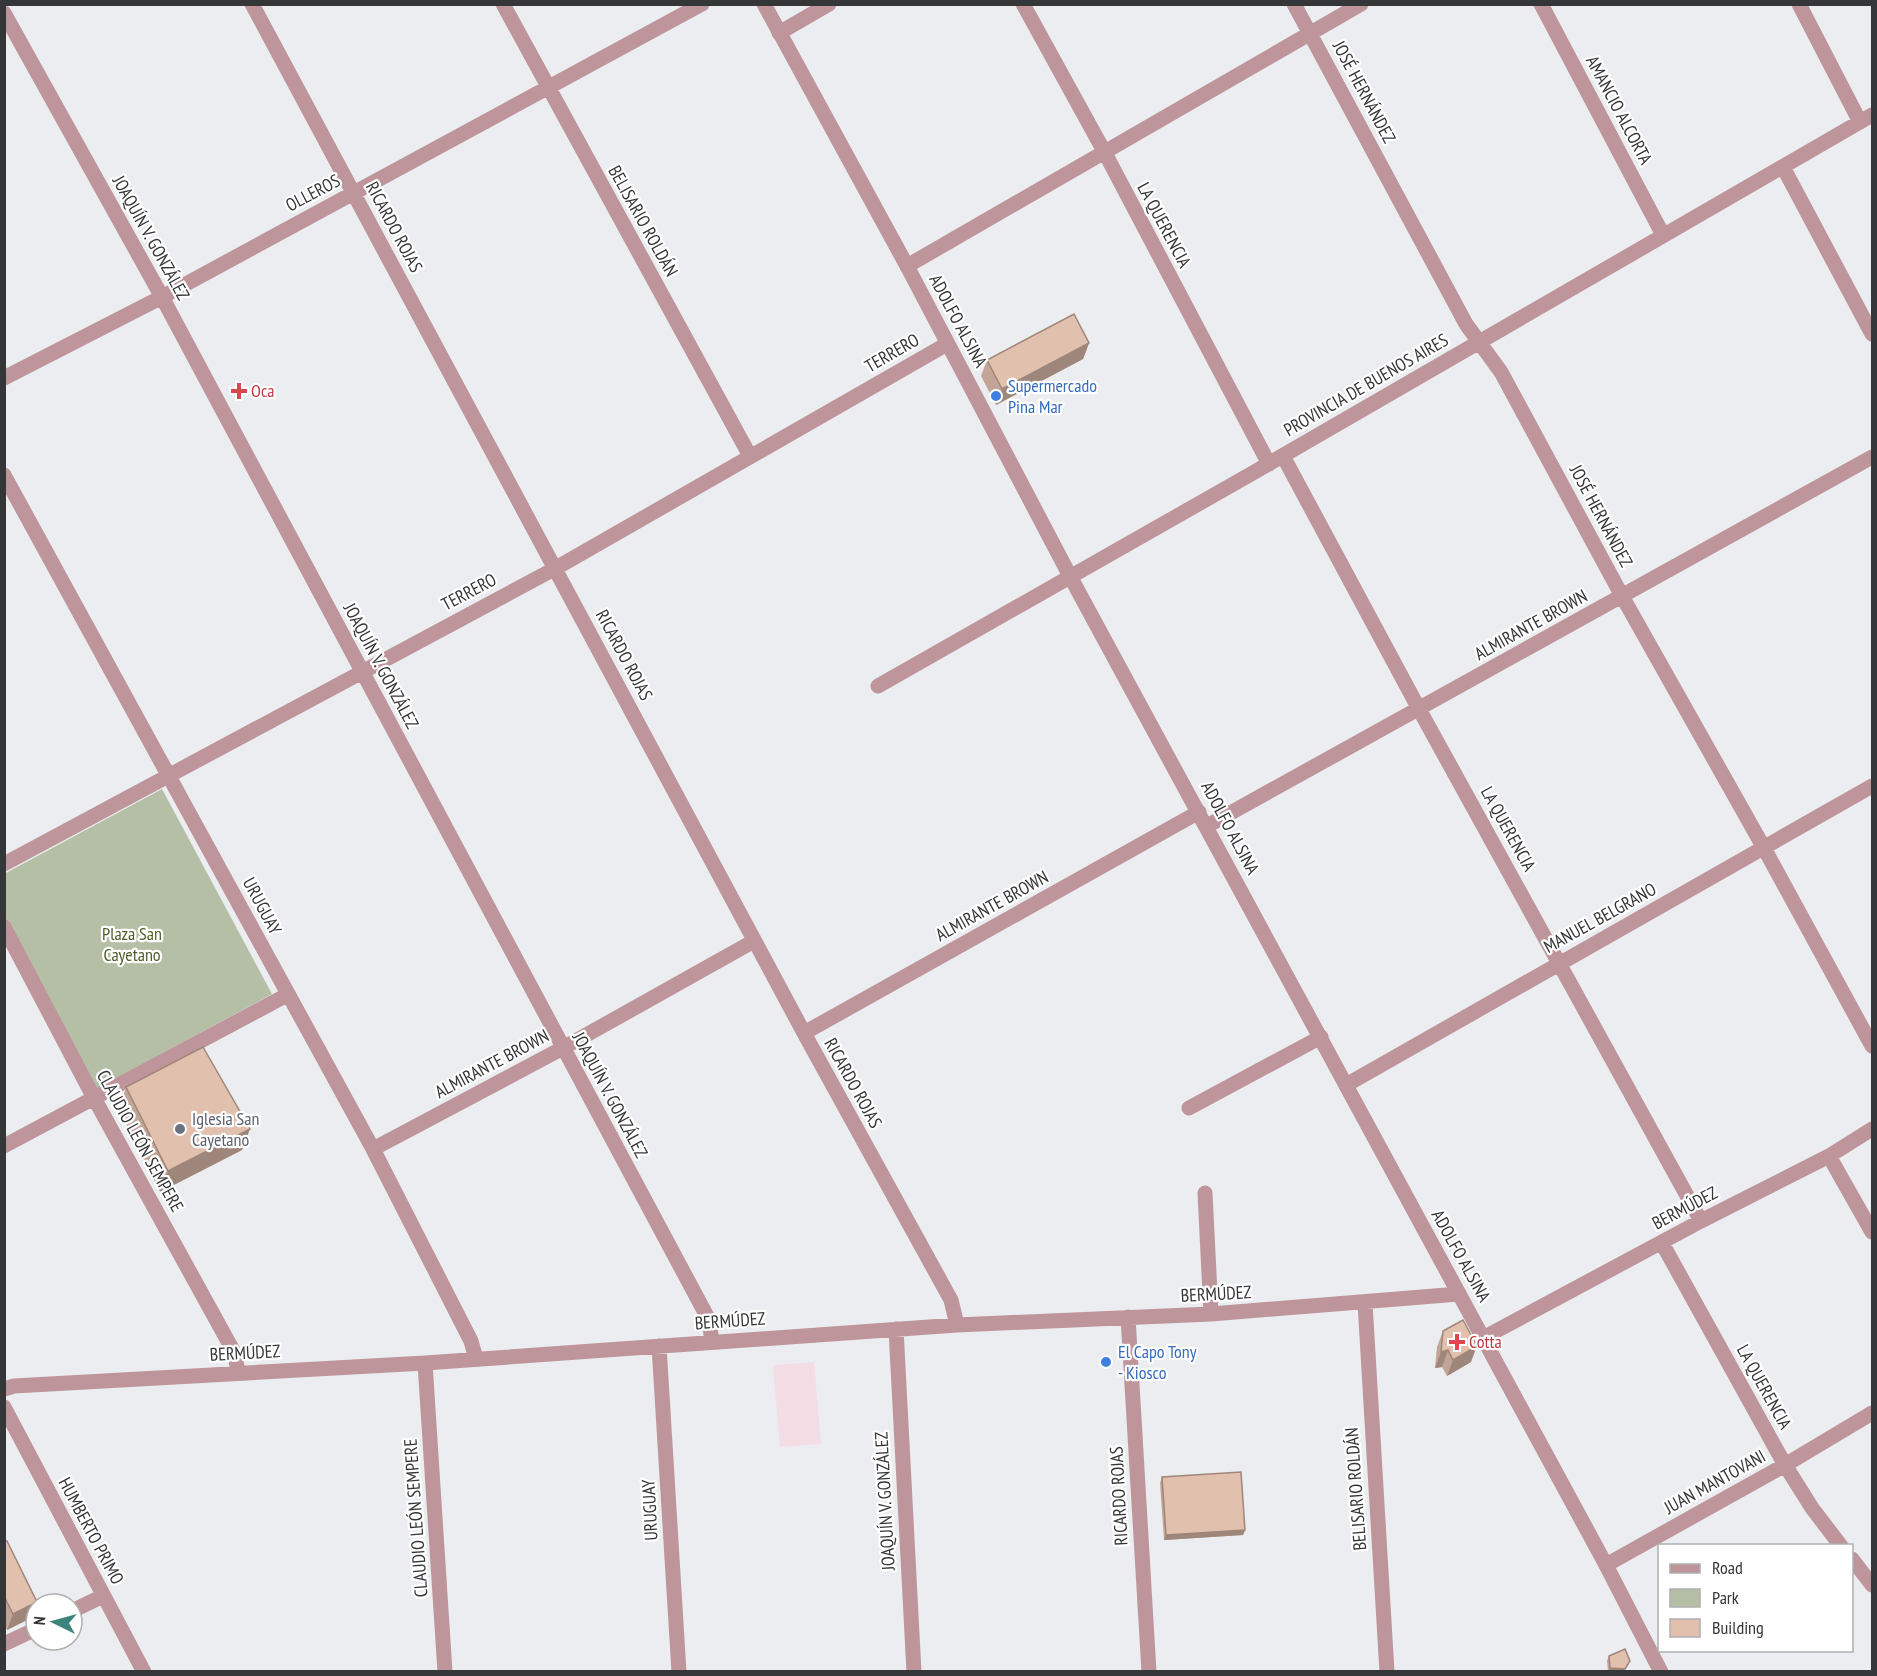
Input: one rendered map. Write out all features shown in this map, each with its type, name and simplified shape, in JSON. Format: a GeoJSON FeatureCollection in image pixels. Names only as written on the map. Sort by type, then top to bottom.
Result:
{"type":"FeatureCollection","features":[{"type":"Feature","properties":{"kind":"street","name":"RICARDO ROJAS"},"geometry":{"type":"LineString","coordinates":[[252,4],[754,941],[951,1300],[957,1325]]}},
{"type":"Feature","properties":{"kind":"street","name":"BELISARIO ROLDÁN"},"geometry":{"type":"LineString","coordinates":[[503,4],[750,456]]}},
{"type":"Feature","properties":{"kind":"street","name":"OLLEROS"},"geometry":{"type":"LineString","coordinates":[[4,378],[162,297],[702,4]]}},
{"type":"Feature","properties":{"kind":"street","name":"ADOLFO ALSINA"},"geometry":{"type":"LineString","coordinates":[[764,4],[907,266],[1071,578],[1606,1564],[1661,1671]]}},
{"type":"Feature","properties":{"kind":"street"},"geometry":{"type":"LineString","coordinates":[[779,33],[829,4]]}},
{"type":"Feature","properties":{"kind":"street","name":"LA QUERENCIA"},"geometry":{"type":"LineString","coordinates":[[1023,4],[1276,460],[1419,709],[1560,962],[1701,1221]]}},
{"type":"Feature","properties":{"kind":"street","name":"JOSÉ HERNÁNDEZ"},"geometry":{"type":"LineString","coordinates":[[1294,4],[1466,324],[1501,372],[1622,596],[1872,1046]]}},
{"type":"Feature","properties":{"kind":"street"},"geometry":{"type":"LineString","coordinates":[[907,266],[1360,4]]}},
{"type":"Feature","properties":{"kind":"street","name":"AMANCIO ALCORTA"},"geometry":{"type":"LineString","coordinates":[[1541,4],[1663,235]]}},
{"type":"Feature","properties":{"kind":"street"},"geometry":{"type":"LineString","coordinates":[[1799,4],[1866,119]]}},
{"type":"Feature","properties":{"kind":"street","name":"JOAQUÍN V. GONZÁLEZ"},"geometry":{"type":"LineString","coordinates":[[4,14],[162,297],[709,1320],[712,1342]]}},
{"type":"Feature","properties":{"kind":"street","name":"PROVINCIA DE BUENOS AIRES"},"geometry":{"type":"LineString","coordinates":[[878,686],[1071,578],[1866,119]]}},
{"type":"Feature","properties":{"kind":"street"},"geometry":{"type":"LineString","coordinates":[[1783,167],[1872,334]]}},
{"type":"Feature","properties":{"kind":"street","name":"TERRERO"},"geometry":{"type":"LineString","coordinates":[[4,864],[556,568],[947,344]]}},
{"type":"Feature","properties":{"kind":"street","name":"ALMIRANTE BROWN"},"geometry":{"type":"LineString","coordinates":[[1207,826],[1872,457]]}},
{"type":"Feature","properties":{"kind":"street","name":"URUGUAY"},"geometry":{"type":"LineString","coordinates":[[4,475],[170,775],[287,996],[373,1149],[471,1341],[476,1359]]}},
{"type":"Feature","properties":{"kind":"street","name":"MANUEL BELGRANO"},"geometry":{"type":"LineString","coordinates":[[1347,1085],[1872,786]]}},
{"type":"Feature","properties":{"kind":"street","name":"ALMIRANTE BROWN"},"geometry":{"type":"LineString","coordinates":[[804,1033],[1199,812]]}},
{"type":"Feature","properties":{"kind":"street","name":"CLAUDIO LEÓN SEMPERE"},"geometry":{"type":"LineString","coordinates":[[4,927],[94,1098],[235,1354],[238,1373]]}},
{"type":"Feature","properties":{"kind":"street","name":"ALMIRANTE BROWN"},"geometry":{"type":"LineString","coordinates":[[373,1149],[562,1048],[754,941]]}},
{"type":"Feature","properties":{"kind":"street"},"geometry":{"type":"LineString","coordinates":[[4,1146],[287,996]]}},
{"type":"Feature","properties":{"kind":"street"},"geometry":{"type":"LineString","coordinates":[[1189,1108],[1321,1037]]}},
{"type":"Feature","properties":{"kind":"street","name":"BERMÚDEZ"},"geometry":{"type":"LineString","coordinates":[[1483,1338],[1701,1221],[1829,1156],[1872,1129]]}},
{"type":"Feature","properties":{"kind":"street"},"geometry":{"type":"LineString","coordinates":[[1829,1156],[1872,1233]]}},
{"type":"Feature","properties":{"kind":"street"},"geometry":{"type":"LineString","coordinates":[[1205,1192],[1211,1314]]}},
{"type":"Feature","properties":{"kind":"street","name":"LA QUERENCIA"},"geometry":{"type":"LineString","coordinates":[[1662,1243],[1785,1465],[1812,1508],[1840,1544]]}},
{"type":"Feature","properties":{"kind":"street","name":"BERMÚDEZ"},"geometry":{"type":"LineString","coordinates":[[4,1389],[14,1386],[425,1363],[957,1325],[1211,1314],[1459,1294]]}},
{"type":"Feature","properties":{"kind":"street","name":"BELISARIO ROLDÁN"},"geometry":{"type":"LineString","coordinates":[[1365,1303],[1387,1671]]}},
{"type":"Feature","properties":{"kind":"street","name":"RICARDO ROJAS"},"geometry":{"type":"LineString","coordinates":[[1128,1317],[1149,1671]]}},
{"type":"Feature","properties":{"kind":"street","name":"JOAQUÍN V. GONZÁLEZ"},"geometry":{"type":"LineString","coordinates":[[896,1329],[914,1671]]}},
{"type":"Feature","properties":{"kind":"street","name":"URUGUAY"},"geometry":{"type":"LineString","coordinates":[[659,1346],[679,1671]]}},
{"type":"Feature","properties":{"kind":"street","name":"CLAUDIO LEÓN SEMPERE"},"geometry":{"type":"LineString","coordinates":[[425,1363],[445,1671]]}},
{"type":"Feature","properties":{"kind":"street","name":"HUMBERTO PRIMO"},"geometry":{"type":"LineString","coordinates":[[4,1407],[144,1671]]}},
{"type":"Feature","properties":{"kind":"street","name":"JUAN MANTOVANI"},"geometry":{"type":"LineString","coordinates":[[1606,1564],[1785,1465],[1872,1413]]}},
{"type":"Feature","properties":{"kind":"street"},"geometry":{"type":"LineString","coordinates":[[1853,1561],[1872,1585]]}},
{"type":"Feature","properties":{"kind":"street"},"geometry":{"type":"LineString","coordinates":[[84,1605],[103,1596]]}},
{"type":"Feature","properties":{"kind":"street"},"geometry":{"type":"LineString","coordinates":[[4,1644],[24,1635]]}},
{"type":"Feature","properties":{"kind":"shaded area"},"geometry":{"type":"Polygon","coordinates":[[[814,1362],[821,1444],[780,1447],[773,1365],[814,1362]]]}},
{"type":"Feature","properties":{"kind":"green space","name":"Plaza San Cayetano"},"geometry":{"type":"Polygon","coordinates":[[[162,789],[272,994],[96,1089],[5,917],[4,874],[162,789]]]}},
{"type":"Feature","properties":{"kind":"building"},"geometry":{"type":"Polygon","coordinates":[[[1074,314],[1089,343],[1002,389],[987,360],[1074,314]]]}},
{"type":"Feature","properties":{"kind":"building","name":"Iglesia San Cayetano"},"geometry":{"type":"Polygon","coordinates":[[[203,1047],[250,1129],[168,1171],[126,1087],[203,1047]]]}},
{"type":"Feature","properties":{"kind":"building"},"geometry":{"type":"Polygon","coordinates":[[[1463,1320],[1477,1346],[1453,1360],[1448,1350],[1441,1352],[1443,1331],[1463,1320]]]}},
{"type":"Feature","properties":{"kind":"building"},"geometry":{"type":"Polygon","coordinates":[[[1241,1472],[1245,1530],[1166,1535],[1162,1477],[1241,1472]]]}},
{"type":"Feature","properties":{"kind":"building"},"geometry":{"type":"Polygon","coordinates":[[[7,1541],[32,1592],[24,1592],[24,1608],[13,1614],[4,1596],[4,1542],[7,1541]]]}},
{"type":"Feature","properties":{"kind":"building"},"geometry":{"type":"Polygon","coordinates":[[[1625,1649],[1630,1661],[1625,1669],[1610,1668],[1609,1656],[1625,1649]]]}},
{"type":"Feature","properties":{"kind":"place","name":"Oca"},"geometry":{"type":"Point","coordinates":[239,391]}},
{"type":"Feature","properties":{"kind":"place","name":"Supermercado Pina Mar"},"geometry":{"type":"Point","coordinates":[996,396]}},
{"type":"Feature","properties":{"kind":"place","name":"Iglesia San Cayetano"},"geometry":{"type":"Point","coordinates":[180,1129]}},
{"type":"Feature","properties":{"kind":"place","name":"Cotta"},"geometry":{"type":"Point","coordinates":[1457,1342]}},
{"type":"Feature","properties":{"kind":"place","name":"El Capo Tony - Kiosco"},"geometry":{"type":"Point","coordinates":[1106,1362]}}]}
